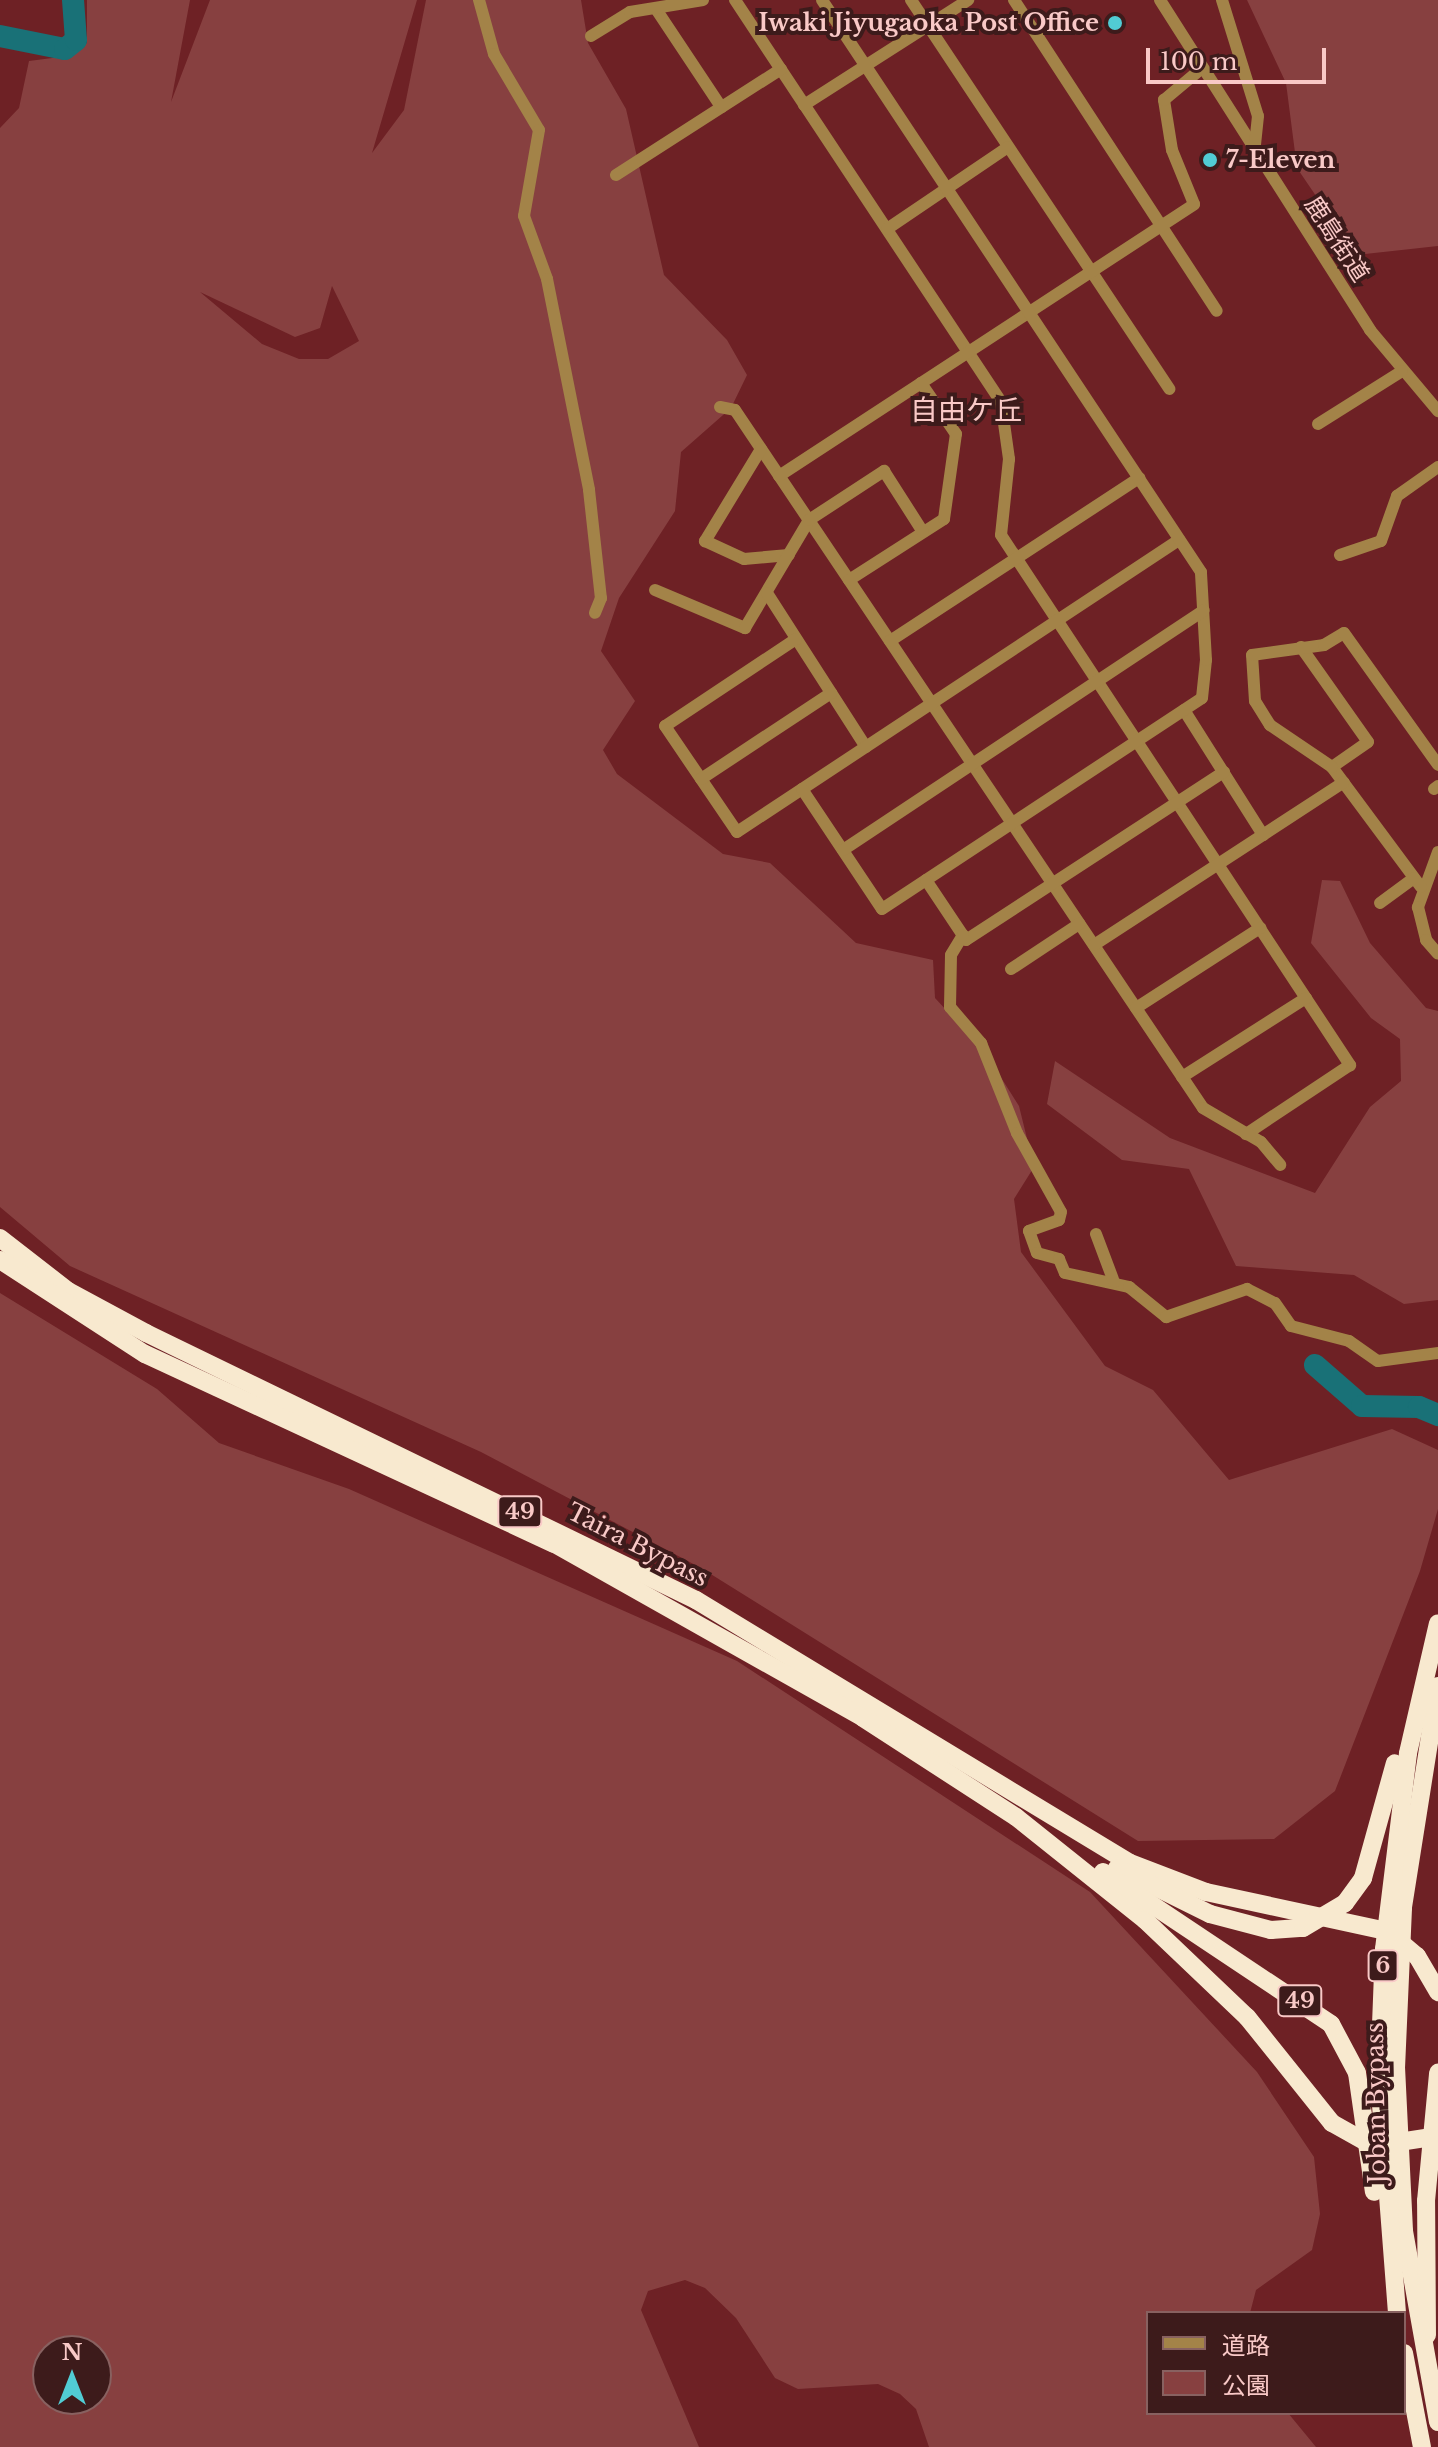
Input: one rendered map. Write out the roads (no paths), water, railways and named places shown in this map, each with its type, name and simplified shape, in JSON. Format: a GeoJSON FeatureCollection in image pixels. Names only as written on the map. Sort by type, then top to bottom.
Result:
{"type":"FeatureCollection","features":[{"type":"Feature","properties":{"kind":"highway","name":"Taira Bypass"},"geometry":{"type":"LineString","coordinates":[[0,1238],[68,1291],[146,1333],[696,1600],[1024,1812]]}},
{"type":"Feature","properties":{"kind":"highway","name":"Taira Bypass"},"geometry":{"type":"LineString","coordinates":[[0,1260],[64,1308],[219,1392],[553,1543],[692,1617],[1024,1812]]}},
{"type":"Feature","properties":{"kind":"highway","name":"49"},"geometry":{"type":"LineString","coordinates":[[1024,1812],[1067,1839],[1210,1914],[1271,1930],[1321,1920],[1354,1890],[1376,1847],[1438,1614]]}},
{"type":"Feature","properties":{"kind":"highway","name":"Joban Bypass"},"geometry":{"type":"LineString","coordinates":[[1397,2311],[1379,2077],[1384,1949],[1408,1753],[1438,1623]]}},
{"type":"Feature","properties":{"kind":"highway","name":"Joban Bypass"},"geometry":{"type":"LineString","coordinates":[[1438,1686],[1403,1908],[1396,2067],[1404,2231],[1438,2422]]}},
{"type":"Feature","properties":{"kind":"highway","name":"49"},"geometry":{"type":"LineString","coordinates":[[1024,1812],[1130,1863],[1206,1892],[1313,1912],[1387,1931],[1417,1956],[1438,1992]]}},
{"type":"Feature","properties":{"kind":"highway","name":"49"},"geometry":{"type":"LineString","coordinates":[[1024,1812],[1178,1949],[1349,2135],[1373,2146],[1409,2146],[1438,2136]]}},
{"type":"Feature","properties":{"kind":"highway","name":"49"},"geometry":{"type":"LineString","coordinates":[[1024,1812],[1315,2011],[1343,2039],[1357,2073],[1397,2311]]}},
{"type":"Feature","properties":{"kind":"highway"},"geometry":{"type":"LineString","coordinates":[[1428,2373],[1426,2201],[1438,2073]]}},
{"type":"Feature","properties":{"kind":"highway"},"geometry":{"type":"LineString","coordinates":[[1406,2363],[1422,2447]]}},
{"type":"Feature","properties":{"kind":"street"},"geometry":{"type":"LineString","coordinates":[[479,0],[494,54],[539,130],[524,216],[547,279],[589,490],[601,598],[595,613]]}},
{"type":"Feature","properties":{"kind":"street"},"geometry":{"type":"LineString","coordinates":[[591,36],[621,15],[703,0]]}},
{"type":"Feature","properties":{"kind":"street"},"geometry":{"type":"LineString","coordinates":[[735,0],[1001,402],[1009,459],[1001,535],[1350,1065],[1246,1134]]}},
{"type":"Feature","properties":{"kind":"street"},"geometry":{"type":"LineString","coordinates":[[802,789],[882,909],[1202,698],[1204,610],[1201,572],[822,0]]}},
{"type":"Feature","properties":{"kind":"street"},"geometry":{"type":"LineString","coordinates":[[911,0],[1169,389]]}},
{"type":"Feature","properties":{"kind":"street"},"geometry":{"type":"LineString","coordinates":[[804,105],[968,0]]}},
{"type":"Feature","properties":{"kind":"street"},"geometry":{"type":"LineString","coordinates":[[1014,0],[1217,311]]}},
{"type":"Feature","properties":{"kind":"street","name":"鹿島街道"},"geometry":{"type":"LineString","coordinates":[[1160,0],[1254,152],[1402,371],[1438,411]]}},
{"type":"Feature","properties":{"kind":"street"},"geometry":{"type":"LineString","coordinates":[[1222,0],[1258,116],[1254,152]]}},
{"type":"Feature","properties":{"kind":"street"},"geometry":{"type":"LineString","coordinates":[[656,9],[721,107]]}},
{"type":"Feature","properties":{"kind":"street"},"geometry":{"type":"LineString","coordinates":[[779,476],[1194,204],[1172,150],[1164,100],[1202,68]]}},
{"type":"Feature","properties":{"kind":"street"},"geometry":{"type":"LineString","coordinates":[[616,175],[781,69]]}},
{"type":"Feature","properties":{"kind":"street"},"geometry":{"type":"LineString","coordinates":[[887,229],[1008,147]]}},
{"type":"Feature","properties":{"kind":"street"},"geometry":{"type":"LineString","coordinates":[[1318,424],[1402,371]]}},
{"type":"Feature","properties":{"kind":"street"},"geometry":{"type":"LineString","coordinates":[[849,580],[944,519],[956,434],[921,383]]}},
{"type":"Feature","properties":{"kind":"street"},"geometry":{"type":"LineString","coordinates":[[720,407],[735,410],[1203,1108],[1246,1134],[1280,1165]]}},
{"type":"Feature","properties":{"kind":"street"},"geometry":{"type":"LineString","coordinates":[[761,449],[705,541],[744,559],[789,555]]}},
{"type":"Feature","properties":{"kind":"street"},"geometry":{"type":"LineString","coordinates":[[1340,555],[1381,541],[1397,496],[1438,467]]}},
{"type":"Feature","properties":{"kind":"street"},"geometry":{"type":"LineString","coordinates":[[655,590],[745,628],[809,520],[884,471],[923,532]]}},
{"type":"Feature","properties":{"kind":"street"},"geometry":{"type":"LineString","coordinates":[[890,641],[1139,478]]}},
{"type":"Feature","properties":{"kind":"street"},"geometry":{"type":"LineString","coordinates":[[796,639],[665,726],[737,832],[1179,540]]}},
{"type":"Feature","properties":{"kind":"street"},"geometry":{"type":"LineString","coordinates":[[767,593],[866,747]]}},
{"type":"Feature","properties":{"kind":"street"},"geometry":{"type":"LineString","coordinates":[[843,850],[1204,610]]}},
{"type":"Feature","properties":{"kind":"street"},"geometry":{"type":"LineString","coordinates":[[1438,765],[1344,633],[1301,647],[1252,655],[1255,701],[1270,725],[1332,767],[1344,782],[1417,883],[1422,929],[1438,954]]}},
{"type":"Feature","properties":{"kind":"street"},"geometry":{"type":"LineString","coordinates":[[1301,647],[1368,742],[1332,767]]}},
{"type":"Feature","properties":{"kind":"street"},"geometry":{"type":"LineString","coordinates":[[701,779],[831,693]]}},
{"type":"Feature","properties":{"kind":"street"},"geometry":{"type":"LineString","coordinates":[[1184,710],[1263,835]]}},
{"type":"Feature","properties":{"kind":"street"},"geometry":{"type":"LineString","coordinates":[[926,880],[966,940],[1224,772]]}},
{"type":"Feature","properties":{"kind":"street"},"geometry":{"type":"LineString","coordinates":[[1094,945],[1344,782]]}},
{"type":"Feature","properties":{"kind":"street"},"geometry":{"type":"LineString","coordinates":[[1380,903],[1417,883],[1438,852]]}},
{"type":"Feature","properties":{"kind":"street"},"geometry":{"type":"LineString","coordinates":[[1011,969],[1079,924]]}},
{"type":"Feature","properties":{"kind":"street"},"geometry":{"type":"LineString","coordinates":[[1136,1008],[1260,928]]}},
{"type":"Feature","properties":{"kind":"street"},"geometry":{"type":"LineString","coordinates":[[963,935],[951,955],[950,1007],[981,1043],[1017,1133],[1061,1212],[1059,1220],[1030,1228],[1029,1240],[1037,1253],[1059,1259],[1065,1273],[1114,1282],[1166,1317],[1247,1289],[1275,1303],[1291,1326],[1349,1341],[1378,1361],[1438,1353]]}},
{"type":"Feature","properties":{"kind":"street"},"geometry":{"type":"LineString","coordinates":[[1182,1077],[1306,998]]}},
{"type":"Feature","properties":{"kind":"street"},"geometry":{"type":"LineString","coordinates":[[1096,1234],[1114,1282]]}},
{"type":"Feature","properties":{"kind":"waterway"},"geometry":{"type":"LineString","coordinates":[[0,36],[65,49],[76,40],[73,0]]}},
{"type":"Feature","properties":{"kind":"waterway"},"geometry":{"type":"LineString","coordinates":[[1315,1365],[1362,1406],[1419,1407],[1438,1415]]}},
{"type":"Feature","properties":{"kind":"place","name":"Iwaki Jiyugaoka Post Office"},"geometry":{"type":"Point","coordinates":[1115,23]}},
{"type":"Feature","properties":{"kind":"place","name":"7-Eleven"},"geometry":{"type":"Point","coordinates":[1210,160]}},
{"type":"Feature","properties":{"kind":"district","name":"自由ケ丘"},"geometry":{"type":"Point","coordinates":[966,411]}}]}
